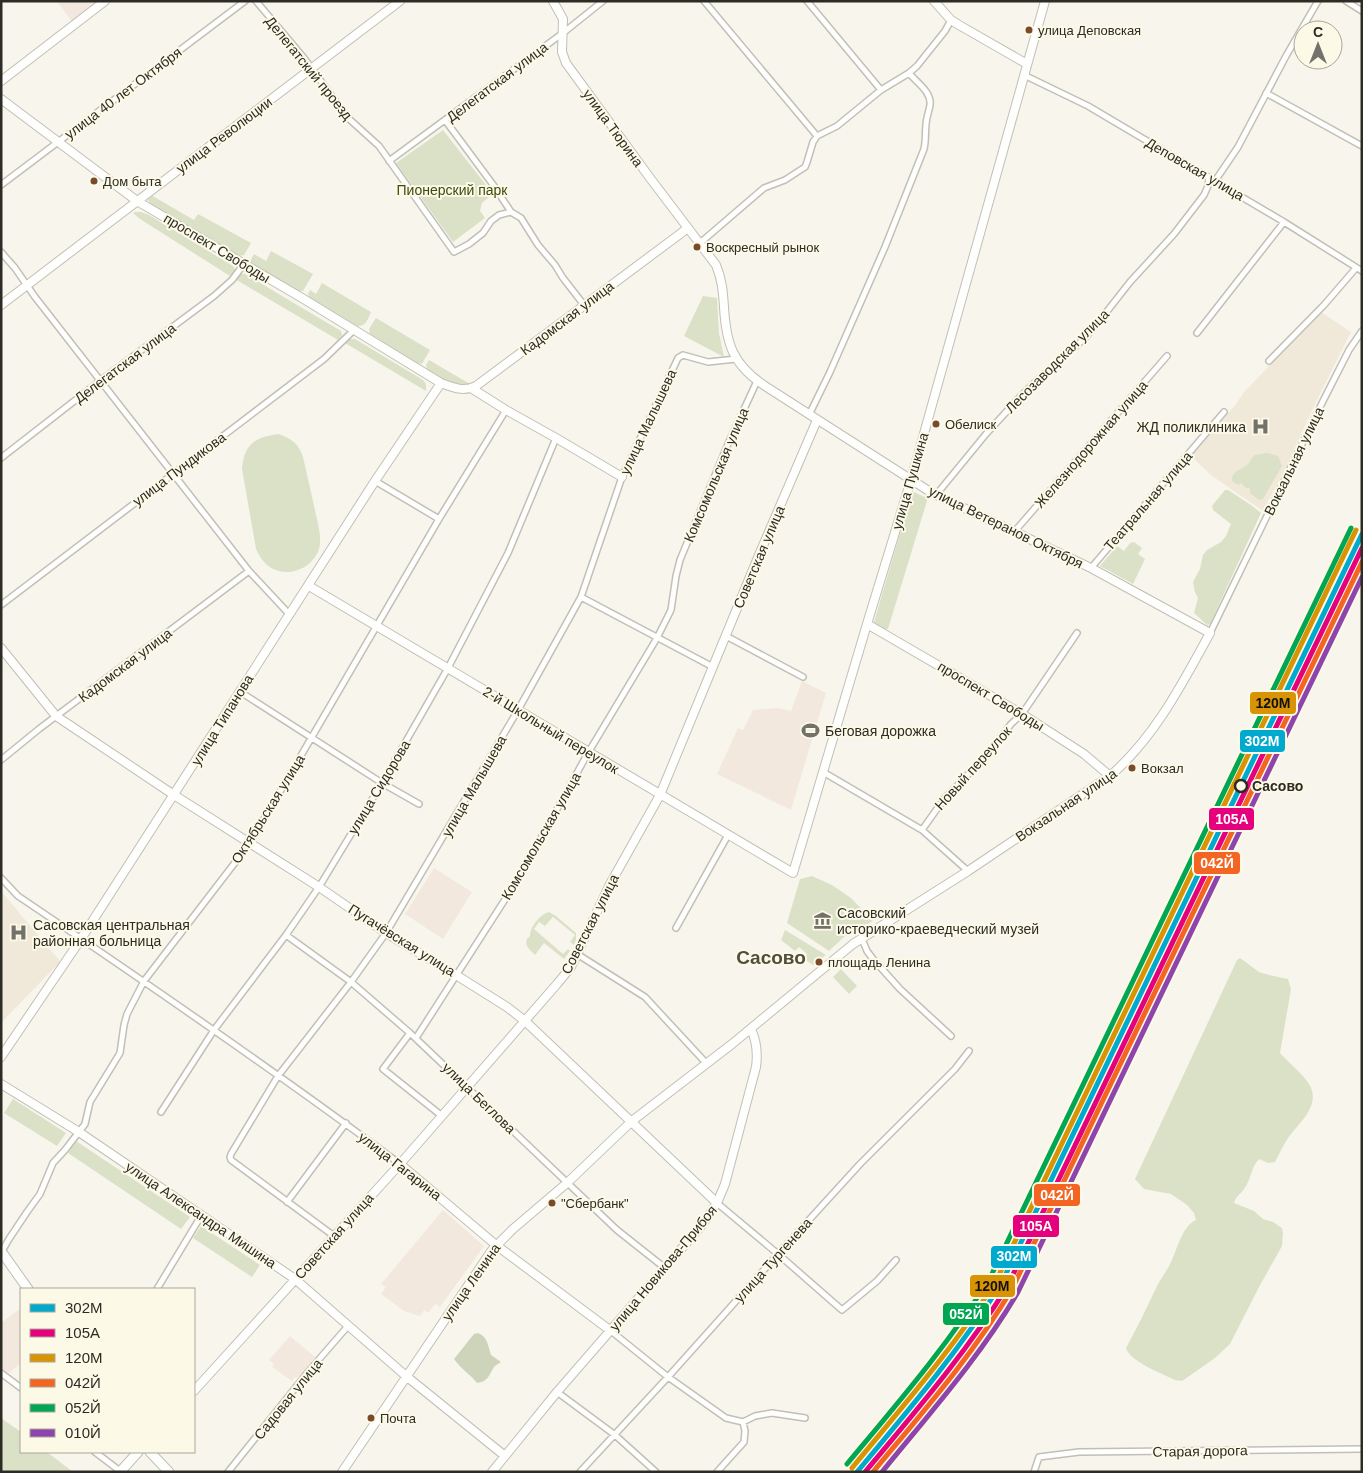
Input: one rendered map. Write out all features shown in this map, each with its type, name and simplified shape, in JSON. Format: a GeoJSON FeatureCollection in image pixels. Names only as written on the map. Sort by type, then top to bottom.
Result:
{"type":"FeatureCollection","features":[{"type":"Feature","properties":{"kind":"main road"},"geometry":{"type":"LineString","coordinates":[[1,1252],[27,1288]]}},
{"type":"Feature","properties":{"kind":"main road"},"geometry":{"type":"LineString","coordinates":[[120,1471],[137,1453]]}},
{"type":"Feature","properties":{"kind":"main road"},"geometry":{"type":"LineString","coordinates":[[151,1453],[169,1472]]}},
{"type":"Feature","properties":{"kind":"street"},"geometry":{"type":"LineString","coordinates":[[1,81],[105,1]]}},
{"type":"Feature","properties":{"kind":"street","name":"улица 40 лет Октября"},"geometry":{"type":"LineString","coordinates":[[1,185],[245,1]]}},
{"type":"Feature","properties":{"kind":"street","name":"Делегатский проезд"},"geometry":{"type":"LineString","coordinates":[[256,1],[312,68],[348,118],[373,140],[454,252],[469,244],[483,233],[491,221],[499,215],[512,212]]}},
{"type":"Feature","properties":{"kind":"street","name":"улица Революции"},"geometry":{"type":"LineString","coordinates":[[1,306],[400,1]]}},
{"type":"Feature","properties":{"kind":"street","name":"улица Тюрина"},"geometry":{"type":"LineString","coordinates":[[553,1],[563,20],[562,52],[566,62],[615,131],[713,260],[720,274],[727,338],[736,359]]}},
{"type":"Feature","properties":{"kind":"street","name":"Делегатская улица"},"geometry":{"type":"LineString","coordinates":[[389,161],[563,33],[603,1]]}},
{"type":"Feature","properties":{"kind":"street"},"geometry":{"type":"LineString","coordinates":[[704,1],[817,136]]}},
{"type":"Feature","properties":{"kind":"street"},"geometry":{"type":"LineString","coordinates":[[807,1],[881,90]]}},
{"type":"Feature","properties":{"kind":"street"},"geometry":{"type":"LineString","coordinates":[[934,1],[951,20],[1027,64]]}},
{"type":"Feature","properties":{"kind":"street","name":"улица Пушкина"},"geometry":{"type":"LineString","coordinates":[[793,874],[911,480],[1046,1]]}},
{"type":"Feature","properties":{"kind":"street"},"geometry":{"type":"LineString","coordinates":[[1215,181],[1238,147],[1286,56],[1318,1]]}},
{"type":"Feature","properties":{"kind":"street"},"geometry":{"type":"LineString","coordinates":[[1346,1],[1362,11]]}},
{"type":"Feature","properties":{"kind":"street"},"geometry":{"type":"LineString","coordinates":[[700,244],[764,188],[786,180],[805,167],[813,142],[817,136],[837,126],[881,90],[909,73],[928,53],[951,20]]}},
{"type":"Feature","properties":{"kind":"street"},"geometry":{"type":"LineString","coordinates":[[809,415],[872,278],[924,149],[930,99],[909,73]]}},
{"type":"Feature","properties":{"kind":"street","name":"Деповская улица"},"geometry":{"type":"LineString","coordinates":[[1024,75],[1088,106],[1284,222],[1359,269]]}},
{"type":"Feature","properties":{"kind":"street"},"geometry":{"type":"LineString","coordinates":[[1266,93],[1362,146]]}},
{"type":"Feature","properties":{"kind":"street","name":"проспект Свободы"},"geometry":{"type":"LineString","coordinates":[[1,99],[137,201],[442,383]]}},
{"type":"Feature","properties":{"kind":"street"},"geometry":{"type":"LineString","coordinates":[[445,120],[512,212],[520,218],[584,305]]}},
{"type":"Feature","properties":{"kind":"street","name":"Лесозаводская улица"},"geometry":{"type":"LineString","coordinates":[[936,494],[1018,399],[1085,338],[1130,282],[1161,250],[1204,195],[1209,178]]}},
{"type":"Feature","properties":{"kind":"street"},"geometry":{"type":"LineString","coordinates":[[1197,333],[1284,222]]}},
{"type":"Feature","properties":{"kind":"street","name":"Кадомская улица"},"geometry":{"type":"LineString","coordinates":[[472,388],[688,228]]}},
{"type":"Feature","properties":{"kind":"street"},"geometry":{"type":"LineString","coordinates":[[1,252],[16,268],[35,297],[201,511],[249,571],[290,615]]}},
{"type":"Feature","properties":{"kind":"street","name":"Делегатская улица"},"geometry":{"type":"LineString","coordinates":[[1,458],[214,296],[232,280],[244,264]]}},
{"type":"Feature","properties":{"kind":"street"},"geometry":{"type":"LineString","coordinates":[[1269,362],[1359,269]]}},
{"type":"Feature","properties":{"kind":"street","name":"улица Пундикова"},"geometry":{"type":"LineString","coordinates":[[1,605],[324,359],[354,330]]}},
{"type":"Feature","properties":{"kind":"street","name":"Вокзальная улица"},"geometry":{"type":"LineString","coordinates":[[751,1028],[862,938],[968,871],[1110,776],[1124,763],[1158,722],[1180,688],[1210,633],[1331,385],[1349,350],[1362,331]]}},
{"type":"Feature","properties":{"kind":"street","name":"улица Малышева"},"geometry":{"type":"LineString","coordinates":[[287,1202],[231,1160],[230,1157],[278,1076],[351,982],[386,933],[518,710],[581,597],[622,477],[678,358],[683,355],[708,362],[736,359]]}},
{"type":"Feature","properties":{"kind":"street","name":"Железнодорожная улица"},"geometry":{"type":"LineString","coordinates":[[1015,532],[1167,356]]}},
{"type":"Feature","properties":{"kind":"street","name":"улица Ветеранов Октября"},"geometry":{"type":"LineString","coordinates":[[736,359],[742,368],[757,381],[911,480],[936,494],[1091,568],[1210,633]]}},
{"type":"Feature","properties":{"kind":"street","name":"Комсомольская улица"},"geometry":{"type":"LineString","coordinates":[[416,1038],[520,876],[588,752],[657,638],[671,610],[678,568],[695,527],[701,506],[757,381]]}},
{"type":"Feature","properties":{"kind":"street"},"geometry":{"type":"LineString","coordinates":[[442,383],[457,389],[472,388],[506,410],[622,477]]}},
{"type":"Feature","properties":{"kind":"street","name":"улица Типанова"},"geometry":{"type":"LineString","coordinates":[[1,1057],[81,939],[375,481],[442,383]]}},
{"type":"Feature","properties":{"kind":"street","name":"Октябрьская улица"},"geometry":{"type":"LineString","coordinates":[[1,1252],[40,1194],[53,1163],[85,1124],[90,1102],[120,1053],[127,1014],[144,981],[250,843],[439,519],[506,410]]}},
{"type":"Feature","properties":{"kind":"street","name":"Театральная улица"},"geometry":{"type":"LineString","coordinates":[[1091,568],[1224,412]]}},
{"type":"Feature","properties":{"kind":"street","name":"Советская улица"},"geometry":{"type":"LineString","coordinates":[[195,1390],[400,1164],[567,973],[609,886],[660,795],[817,420]]}},
{"type":"Feature","properties":{"kind":"street","name":"улица Сидорова"},"geometry":{"type":"LineString","coordinates":[[161,1112],[214,1030],[286,935],[319,887],[382,784],[448,668],[508,553],[556,438]]}},
{"type":"Feature","properties":{"kind":"street"},"geometry":{"type":"LineString","coordinates":[[375,481],[439,519]]}},
{"type":"Feature","properties":{"kind":"street","name":"Кадомская улица"},"geometry":{"type":"LineString","coordinates":[[1,760],[56,716],[249,571]]}},
{"type":"Feature","properties":{"kind":"street","name":"2-й Школьный переулок"},"geometry":{"type":"LineString","coordinates":[[309,586],[793,874]]}},
{"type":"Feature","properties":{"kind":"street"},"geometry":{"type":"LineString","coordinates":[[581,597],[713,667]]}},
{"type":"Feature","properties":{"kind":"street","name":"проспект Свободы"},"geometry":{"type":"LineString","coordinates":[[867,624],[1022,714],[1084,754],[1110,776]]}},
{"type":"Feature","properties":{"kind":"street","name":"Новый переулок"},"geometry":{"type":"LineString","coordinates":[[922,830],[944,799],[990,752],[1011,724],[1022,714],[1077,633]]}},
{"type":"Feature","properties":{"kind":"street"},"geometry":{"type":"LineString","coordinates":[[726,636],[803,677]]}},
{"type":"Feature","properties":{"kind":"street","name":"Пугачёвская улица"},"geometry":{"type":"LineString","coordinates":[[1,648],[56,716],[174,795],[319,887],[386,933],[508,1007],[526,1021],[717,1203]]}},
{"type":"Feature","properties":{"kind":"street"},"geometry":{"type":"LineString","coordinates":[[239,691],[382,784],[419,804]]}},
{"type":"Feature","properties":{"kind":"street"},"geometry":{"type":"LineString","coordinates":[[823,772],[922,830],[968,871]]}},
{"type":"Feature","properties":{"kind":"street"},"geometry":{"type":"LineString","coordinates":[[676,928],[728,835]]}},
{"type":"Feature","properties":{"kind":"street","name":"улица Гагарина"},"geometry":{"type":"LineString","coordinates":[[1,878],[18,896],[144,981],[346,1123],[400,1164],[496,1245],[611,1331],[668,1377],[726,1418],[743,1422]]}},
{"type":"Feature","properties":{"kind":"street","name":"улица Беглова"},"geometry":{"type":"LineString","coordinates":[[286,935],[351,982],[416,1038],[617,1230],[665,1268]]}},
{"type":"Feature","properties":{"kind":"street"},"geometry":{"type":"LineString","coordinates":[[862,938],[867,951],[900,989],[951,1036]]}},
{"type":"Feature","properties":{"kind":"street"},"geometry":{"type":"LineString","coordinates":[[577,954],[645,997],[707,1064]]}},
{"type":"Feature","properties":{"kind":"street","name":"улица Ленина"},"geometry":{"type":"LineString","coordinates":[[342,1472],[496,1245],[567,1183],[632,1122],[751,1028]]}},
{"type":"Feature","properties":{"kind":"street","name":"улица Новикова-Прибоя"},"geometry":{"type":"LineString","coordinates":[[492,1472],[557,1392],[702,1225],[717,1203],[725,1184],[756,1067],[756,1044],[751,1028]]}},
{"type":"Feature","properties":{"kind":"street"},"geometry":{"type":"LineString","coordinates":[[410,1033],[383,1069],[442,1116]]}},
{"type":"Feature","properties":{"kind":"street","name":"улица Тургенева"},"geometry":{"type":"LineString","coordinates":[[580,1472],[860,1164],[955,1069],[968,1051]]}},
{"type":"Feature","properties":{"kind":"street","name":"улица Александра Мишина"},"geometry":{"type":"LineString","coordinates":[[1,1084],[79,1132],[295,1279],[406,1376],[505,1456]]}},
{"type":"Feature","properties":{"kind":"street"},"geometry":{"type":"LineString","coordinates":[[334,1236],[287,1202],[346,1123]]}},
{"type":"Feature","properties":{"kind":"street"},"geometry":{"type":"LineString","coordinates":[[717,1203],[842,1310],[877,1281],[896,1260]]}},
{"type":"Feature","properties":{"kind":"street"},"geometry":{"type":"LineString","coordinates":[[158,1288],[200,1216]]}},
{"type":"Feature","properties":{"kind":"street","name":"Садовая улица"},"geometry":{"type":"LineString","coordinates":[[228,1472],[308,1372],[348,1326]]}},
{"type":"Feature","properties":{"kind":"street"},"geometry":{"type":"LineString","coordinates":[[1,1373],[20,1387]]}},
{"type":"Feature","properties":{"kind":"street"},"geometry":{"type":"LineString","coordinates":[[557,1392],[615,1435],[656,1472]]}},
{"type":"Feature","properties":{"kind":"street"},"geometry":{"type":"LineString","coordinates":[[718,1472],[744,1442],[745,1431],[743,1422],[755,1416],[772,1413],[805,1418]]}},
{"type":"Feature","properties":{"kind":"street","name":"Старая дорога"},"geometry":{"type":"LineString","coordinates":[[1034,1472],[1039,1457],[1079,1452],[1362,1449]]}},
{"type":"Feature","properties":{"kind":"street"},"geometry":{"type":"LineString","coordinates":[[95,1453],[120,1471]]}},
{"type":"Feature","properties":{"kind":"shaded area"},"geometry":{"type":"Polygon","coordinates":[[[57,1],[98,1],[72,22],[57,1]]]}},
{"type":"Feature","properties":{"kind":"shaded area","name":"ЖД поликлиника"},"geometry":{"type":"Polygon","coordinates":[[[1321,312],[1351,332],[1263,511],[1212,476],[1191,456],[1244,392],[1321,312]]]}},
{"type":"Feature","properties":{"kind":"shaded area"},"geometry":{"type":"Polygon","coordinates":[[[802,681],[826,693],[791,810],[717,774],[738,728],[743,730],[753,710],[777,708],[791,711],[802,681]]]}},
{"type":"Feature","properties":{"kind":"shaded area"},"geometry":{"type":"Polygon","coordinates":[[[434,868],[472,892],[443,939],[405,914],[434,868]]]}},
{"type":"Feature","properties":{"kind":"shaded area","name":"Сасовская центральная районная больница"},"geometry":{"type":"Polygon","coordinates":[[[1,891],[59,960],[59,963],[1,1023],[1,891]]]}},
{"type":"Feature","properties":{"kind":"shaded area"},"geometry":{"type":"Polygon","coordinates":[[[443,1210],[484,1246],[440,1307],[435,1304],[428,1313],[424,1310],[420,1316],[404,1311],[381,1294],[386,1287],[381,1284],[443,1210]]]}},
{"type":"Feature","properties":{"kind":"shaded area"},"geometry":{"type":"Polygon","coordinates":[[[20,1309],[20,1364],[9,1373],[1,1368],[1,1323],[20,1309]]]}},
{"type":"Feature","properties":{"kind":"shaded area"},"geometry":{"type":"Polygon","coordinates":[[[290,1336],[315,1357],[297,1378],[295,1377],[292,1381],[272,1367],[274,1364],[269,1360],[290,1336]]]}},
{"type":"Feature","properties":{"kind":"green space","name":"Пионерский парк"},"geometry":{"type":"Polygon","coordinates":[[[443,130],[493,194],[482,203],[480,211],[485,218],[453,242],[396,163],[443,130]]]}},
{"type":"Feature","properties":{"kind":"green space"},"geometry":{"type":"Polygon","coordinates":[[[151,195],[194,220],[198,214],[251,243],[244,255],[239,256],[151,205],[148,200],[151,195]]]}},
{"type":"Feature","properties":{"kind":"green space"},"geometry":{"type":"Polygon","coordinates":[[[133,213],[149,215],[233,266],[234,272],[230,276],[140,219],[133,213]]]}},
{"type":"Feature","properties":{"kind":"green space"},"geometry":{"type":"Polygon","coordinates":[[[271,251],[313,274],[303,291],[299,291],[251,263],[254,254],[266,261],[271,251]]]}},
{"type":"Feature","properties":{"kind":"green space"},"geometry":{"type":"Polygon","coordinates":[[[241,274],[245,274],[341,331],[342,335],[338,340],[235,279],[241,274]]]}},
{"type":"Feature","properties":{"kind":"green space"},"geometry":{"type":"Polygon","coordinates":[[[322,283],[371,312],[365,324],[357,326],[309,297],[310,290],[316,294],[322,283]]]}},
{"type":"Feature","properties":{"kind":"green space"},"geometry":{"type":"Polygon","coordinates":[[[703,296],[717,298],[719,333],[724,357],[684,336],[703,296]]]}},
{"type":"Feature","properties":{"kind":"green space"},"geometry":{"type":"Polygon","coordinates":[[[376,318],[430,350],[422,364],[417,363],[370,334],[369,329],[376,318]]]}},
{"type":"Feature","properties":{"kind":"green space"},"geometry":{"type":"Polygon","coordinates":[[[349,339],[355,339],[423,380],[426,384],[426,391],[345,343],[349,339]]]}},
{"type":"Feature","properties":{"kind":"green space"},"geometry":{"type":"Polygon","coordinates":[[[429,360],[470,384],[453,383],[437,376],[427,369],[426,365],[429,360]]]}},
{"type":"Feature","properties":{"kind":"green space"},"geometry":{"type":"Polygon","coordinates":[[[279,434],[294,442],[301,452],[320,535],[319,550],[316,556],[308,565],[291,572],[271,568],[264,562],[256,549],[242,469],[245,453],[252,443],[263,437],[279,434]]]}},
{"type":"Feature","properties":{"kind":"green space"},"geometry":{"type":"Polygon","coordinates":[[[1267,453],[1278,456],[1282,466],[1263,499],[1259,500],[1250,493],[1250,488],[1246,488],[1241,483],[1238,485],[1232,481],[1232,478],[1254,456],[1267,453]]]}},
{"type":"Feature","properties":{"kind":"green space"},"geometry":{"type":"Polygon","coordinates":[[[1225,490],[1228,490],[1261,513],[1210,624],[1207,625],[1194,613],[1198,598],[1193,582],[1200,569],[1203,555],[1207,550],[1221,542],[1231,524],[1213,510],[1212,506],[1225,490]]]}},
{"type":"Feature","properties":{"kind":"green space"},"geometry":{"type":"Polygon","coordinates":[[[914,492],[927,498],[927,501],[888,629],[884,629],[874,622],[912,493],[914,492]]]}},
{"type":"Feature","properties":{"kind":"green space"},"geometry":{"type":"Polygon","coordinates":[[[1134,542],[1142,548],[1138,554],[1145,559],[1133,584],[1100,566],[1117,546],[1124,551],[1130,543],[1134,542]]]}},
{"type":"Feature","properties":{"kind":"green space"},"geometry":{"type":"Polygon","coordinates":[[[812,876],[832,885],[851,898],[873,921],[845,936],[829,951],[787,923],[800,879],[812,876]]]}},
{"type":"Feature","properties":{"kind":"green space"},"geometry":{"type":"Polygon","coordinates":[[[549,912],[576,933],[574,945],[570,942],[575,935],[553,917],[545,926],[539,922],[534,929],[563,954],[568,949],[570,951],[564,959],[544,943],[535,955],[527,946],[526,941],[534,925],[542,915],[549,912]]]}},
{"type":"Feature","properties":{"kind":"green space"},"geometry":{"type":"Polygon","coordinates":[[[785,930],[826,955],[813,965],[804,959],[807,954],[799,947],[795,951],[781,940],[785,930]]]}},
{"type":"Feature","properties":{"kind":"green space"},"geometry":{"type":"Polygon","coordinates":[[[1240,958],[1259,972],[1288,979],[1291,989],[1280,1053],[1309,1084],[1313,1099],[1308,1113],[1288,1138],[1275,1162],[1268,1163],[1259,1159],[1243,1191],[1234,1203],[1254,1211],[1263,1219],[1273,1222],[1282,1228],[1282,1246],[1230,1344],[1215,1358],[1182,1381],[1175,1380],[1133,1358],[1126,1348],[1169,1265],[1180,1239],[1187,1227],[1196,1220],[1194,1213],[1187,1205],[1171,1194],[1144,1189],[1135,1179],[1237,960],[1240,958]]]}},
{"type":"Feature","properties":{"kind":"green space"},"geometry":{"type":"Polygon","coordinates":[[[841,969],[857,986],[849,994],[833,977],[841,969]]]}},
{"type":"Feature","properties":{"kind":"green space"},"geometry":{"type":"Polygon","coordinates":[[[13,1099],[66,1133],[57,1146],[4,1113],[13,1099]]]}},
{"type":"Feature","properties":{"kind":"green space"},"geometry":{"type":"Polygon","coordinates":[[[76,1141],[190,1217],[181,1229],[68,1153],[76,1141]]]}},
{"type":"Feature","properties":{"kind":"green space"},"geometry":{"type":"Polygon","coordinates":[[[201,1226],[260,1265],[252,1277],[193,1238],[201,1226]]]}},
{"type":"Feature","properties":{"kind":"green space"},"geometry":{"type":"Polygon","coordinates":[[[478,1333],[486,1339],[491,1355],[501,1362],[494,1367],[486,1380],[477,1383],[454,1359],[474,1334],[478,1333]]]}},
{"type":"Feature","properties":{"kind":"green space"},"geometry":{"type":"Polygon","coordinates":[[[1,1418],[20,1431],[20,1453],[48,1453],[73,1472],[1,1472],[1,1418]]]}},
{"type":"Feature","properties":{"kind":"railway"},"geometry":{"type":"LineString","coordinates":[[872,1447],[945,1357],[996,1280],[1299,654]]}},
{"type":"Feature","properties":{"kind":"transit line","name":"052Й"},"geometry":{"type":"LineString","coordinates":[[847,1464],[957,1327],[990,1278],[1351,528]]}},
{"type":"Feature","properties":{"kind":"transit line","name":"120М"},"geometry":{"type":"LineString","coordinates":[[852,1468],[945,1354],[996,1281],[1356,530]]}},
{"type":"Feature","properties":{"kind":"transit line","name":"302М"},"geometry":{"type":"LineString","coordinates":[[857,1472],[950,1357],[1001,1284],[1362,534]]}},
{"type":"Feature","properties":{"kind":"transit line","name":"105А"},"geometry":{"type":"LineString","coordinates":[[865,1472],[957,1359],[1007,1287],[1362,548]]}},
{"type":"Feature","properties":{"kind":"transit line","name":"042Й"},"geometry":{"type":"LineString","coordinates":[[873,1472],[964,1360],[1012,1289],[1362,562]]}},
{"type":"Feature","properties":{"kind":"transit line","name":"010Й"},"geometry":{"type":"LineString","coordinates":[[882,1472],[971,1362],[1018,1292],[1362,577]]}},
{"type":"Feature","properties":{"kind":"place","name":"улица Деповская"},"geometry":{"type":"Point","coordinates":[1029,30]}},
{"type":"Feature","properties":{"kind":"place","name":"Дом быта"},"geometry":{"type":"Point","coordinates":[94,181]}},
{"type":"Feature","properties":{"kind":"place","name":"Воскресный рынок"},"geometry":{"type":"Point","coordinates":[697,247]}},
{"type":"Feature","properties":{"kind":"place","name":"Обелиск"},"geometry":{"type":"Point","coordinates":[936,424]}},
{"type":"Feature","properties":{"kind":"place","name":"ЖД поликлиника"},"geometry":{"type":"Point","coordinates":[1260,427]}},
{"type":"Feature","properties":{"kind":"place","name":"Беговая дорожка"},"geometry":{"type":"Point","coordinates":[811,731]}},
{"type":"Feature","properties":{"kind":"place","name":"Вокзал"},"geometry":{"type":"Point","coordinates":[1132,768]}},
{"type":"Feature","properties":{"kind":"place","name":"Сасово"},"geometry":{"type":"Point","coordinates":[1241,786]}},
{"type":"Feature","properties":{"kind":"place","name":"Сасовский историко-краеведческий музей"},"geometry":{"type":"Point","coordinates":[823,921]}},
{"type":"Feature","properties":{"kind":"place","name":"Сасовская центральная районная больница"},"geometry":{"type":"Point","coordinates":[19,933]}},
{"type":"Feature","properties":{"kind":"place","name":"площадь Ленина"},"geometry":{"type":"Point","coordinates":[819,962]}},
{"type":"Feature","properties":{"kind":"place","name":"\"Сбербанк\""},"geometry":{"type":"Point","coordinates":[552,1203]}},
{"type":"Feature","properties":{"kind":"place","name":"Почта"},"geometry":{"type":"Point","coordinates":[371,1418]}},
{"type":"Feature","properties":{"kind":"district","name":"Сасово"},"geometry":{"type":"Point","coordinates":[771,957]}}]}
